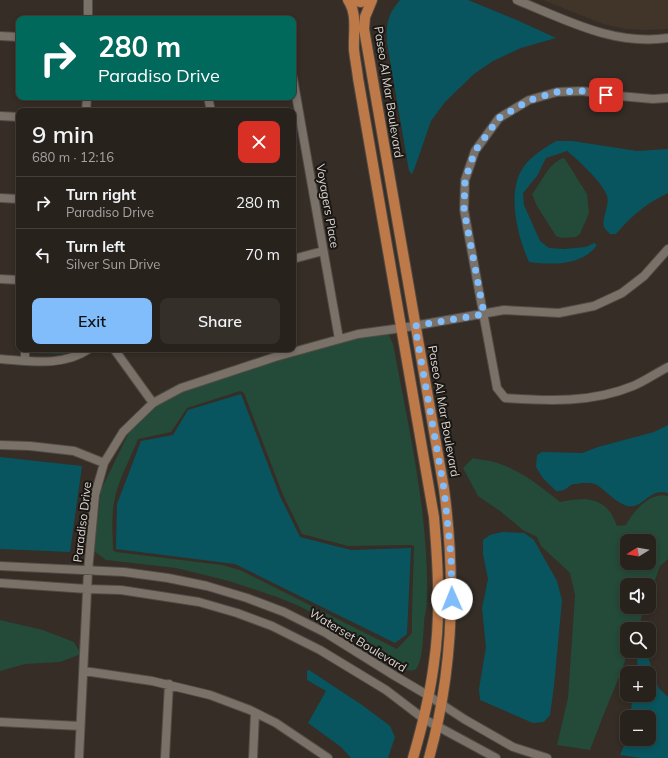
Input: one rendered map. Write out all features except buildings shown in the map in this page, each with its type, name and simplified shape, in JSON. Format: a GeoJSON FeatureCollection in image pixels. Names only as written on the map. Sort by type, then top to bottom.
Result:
{"type":"FeatureCollection","features":[{"type":"Feature","properties":{"kind":"main road"},"geometry":{"type":"LineString","coordinates":[[349,0],[358,2],[368,0]]}},
{"type":"Feature","properties":{"kind":"main road","name":"Paseo Al Mar Boulevard"},"geometry":{"type":"LineString","coordinates":[[349,0],[355,24],[354,49],[358,78],[433,510],[436,545],[438,587],[434,662],[424,719],[413,758]]}},
{"type":"Feature","properties":{"kind":"main road","name":"Paseo Al Mar Boulevard"},"geometry":{"type":"LineString","coordinates":[[372,0],[365,17],[364,29],[444,489],[451,556],[452,599],[449,653],[442,706],[429,758]]}},
{"type":"Feature","properties":{"kind":"street"},"geometry":{"type":"LineString","coordinates":[[88,0],[88,16]]}},
{"type":"Feature","properties":{"kind":"street"},"geometry":{"type":"LineString","coordinates":[[517,0],[588,29],[605,34],[629,39],[648,40],[668,38]]}},
{"type":"Feature","properties":{"kind":"street"},"geometry":{"type":"LineString","coordinates":[[0,36],[16,37]]}},
{"type":"Feature","properties":{"kind":"street"},"geometry":{"type":"LineString","coordinates":[[668,98],[653,99],[626,97],[582,91],[557,92],[530,100],[499,118],[475,151],[465,180],[464,210],[497,388],[505,398],[541,400],[593,398],[633,386],[668,367]]}},
{"type":"Feature","properties":{"kind":"street","name":"Voyagers Place"},"geometry":{"type":"LineString","coordinates":[[296,95],[339,339]]}},
{"type":"Feature","properties":{"kind":"street"},"geometry":{"type":"LineString","coordinates":[[0,116],[16,117]]}},
{"type":"Feature","properties":{"kind":"street"},"geometry":{"type":"LineString","coordinates":[[0,198],[16,199]]}},
{"type":"Feature","properties":{"kind":"street","name":"Paradiso Drive"},"geometry":{"type":"LineString","coordinates":[[296,351],[358,334],[415,326],[504,310],[559,313],[594,306],[622,293],[644,276],[668,249]]}},
{"type":"Feature","properties":{"kind":"street"},"geometry":{"type":"LineString","coordinates":[[296,258],[323,251]]}},
{"type":"Feature","properties":{"kind":"street"},"geometry":{"type":"LineString","coordinates":[[0,279],[16,280]]}},
{"type":"Feature","properties":{"kind":"street"},"geometry":{"type":"LineString","coordinates":[[25,352],[25,360]]}},
{"type":"Feature","properties":{"kind":"street"},"geometry":{"type":"LineString","coordinates":[[0,359],[42,361],[64,360],[82,352]]}},
{"type":"Feature","properties":{"kind":"street"},"geometry":{"type":"LineString","coordinates":[[116,352],[153,403]]}},
{"type":"Feature","properties":{"kind":"street","name":"Paradiso Drive"},"geometry":{"type":"LineString","coordinates":[[79,758],[88,571],[95,495],[104,463],[123,432],[153,403],[181,388],[293,352]]}},
{"type":"Feature","properties":{"kind":"street"},"geometry":{"type":"LineString","coordinates":[[0,445],[30,446],[74,451],[104,463]]}},
{"type":"Feature","properties":{"kind":"street","name":"Waterset Boulevard"},"geometry":{"type":"LineString","coordinates":[[0,566],[124,572],[168,578],[207,586],[247,598],[284,612],[326,633],[429,696],[442,706],[513,747],[548,758]]}},
{"type":"Feature","properties":{"kind":"street"},"geometry":{"type":"LineString","coordinates":[[0,583],[121,590],[192,601],[237,613],[272,626],[320,650],[386,690],[424,719],[496,758]]}},
{"type":"Feature","properties":{"kind":"street"},"geometry":{"type":"LineString","coordinates":[[84,671],[169,684],[210,695],[276,723],[328,758]]}},
{"type":"Feature","properties":{"kind":"street"},"geometry":{"type":"LineString","coordinates":[[165,758],[169,684]]}},
{"type":"Feature","properties":{"kind":"street"},"geometry":{"type":"LineString","coordinates":[[253,758],[255,713]]}},
{"type":"Feature","properties":{"kind":"street"},"geometry":{"type":"LineString","coordinates":[[0,722],[80,726]]}},
{"type":"Feature","properties":{"kind":"shaded area"},"geometry":{"type":"Polygon","coordinates":[[[543,0],[668,0],[668,29],[625,29],[603,24],[543,0]]]}},
{"type":"Feature","properties":{"kind":"green space"},"geometry":{"type":"Polygon","coordinates":[[[563,158],[587,194],[589,213],[580,234],[576,237],[561,238],[556,236],[537,206],[532,194],[553,164],[563,158]]]}},
{"type":"Feature","properties":{"kind":"green space"},"geometry":{"type":"Polygon","coordinates":[[[388,333],[393,344],[417,472],[425,536],[427,603],[420,660],[416,669],[411,671],[402,668],[334,624],[299,606],[277,597],[229,581],[176,568],[106,560],[94,551],[101,490],[130,430],[158,404],[182,391],[276,360],[358,337],[388,333]],[[240,391],[187,408],[171,432],[138,439],[116,495],[113,509],[112,527],[113,550],[116,552],[222,565],[240,570],[397,649],[412,633],[414,546],[348,546],[302,534],[283,495],[244,393],[240,391]]]}},
{"type":"Feature","properties":{"kind":"green space"},"geometry":{"type":"Polygon","coordinates":[[[34,352],[68,352],[64,354],[34,352]]]}},
{"type":"Feature","properties":{"kind":"green space"},"geometry":{"type":"Polygon","coordinates":[[[473,458],[491,461],[512,469],[545,490],[560,502],[580,499],[599,503],[610,512],[617,526],[626,525],[638,508],[649,499],[655,496],[668,496],[668,559],[660,566],[656,578],[620,578],[620,614],[643,614],[640,622],[620,622],[620,658],[626,658],[623,666],[620,666],[620,675],[590,750],[557,745],[568,698],[575,595],[570,573],[541,546],[537,537],[523,530],[500,511],[478,496],[463,468],[473,458]]]}},
{"type":"Feature","properties":{"kind":"green space"},"geometry":{"type":"Polygon","coordinates":[[[0,620],[43,630],[74,642],[81,654],[60,662],[25,664],[0,671],[0,620]]]}},
{"type":"Feature","properties":{"kind":"water"},"geometry":{"type":"Polygon","coordinates":[[[400,0],[468,0],[556,38],[521,48],[493,61],[474,74],[445,102],[431,121],[412,174],[409,171],[387,43],[388,20],[392,10],[400,0]]]}},
{"type":"Feature","properties":{"kind":"water"},"geometry":{"type":"Polygon","coordinates":[[[556,141],[572,141],[637,151],[668,149],[668,193],[640,210],[616,234],[610,234],[604,228],[603,224],[608,200],[607,196],[596,179],[567,151],[546,158],[537,176],[523,193],[524,205],[540,241],[549,248],[564,249],[586,247],[594,243],[597,245],[591,252],[575,260],[547,264],[529,262],[521,241],[516,218],[516,183],[520,173],[527,163],[536,154],[556,141]]]}},
{"type":"Feature","properties":{"kind":"water"},"geometry":{"type":"Polygon","coordinates":[[[241,394],[280,496],[300,537],[351,550],[411,548],[407,634],[395,643],[235,564],[116,549],[117,504],[141,441],[173,435],[188,410],[241,394]]]}},
{"type":"Feature","properties":{"kind":"water"},"geometry":{"type":"Polygon","coordinates":[[[668,425],[668,493],[658,492],[634,506],[624,505],[592,483],[572,485],[564,490],[556,491],[542,477],[536,467],[537,455],[542,452],[582,453],[598,447],[654,432],[668,425]]]}},
{"type":"Feature","properties":{"kind":"water"},"geometry":{"type":"Polygon","coordinates":[[[0,457],[82,466],[70,552],[0,549],[0,457]]]}},
{"type":"Feature","properties":{"kind":"water"},"geometry":{"type":"Polygon","coordinates":[[[502,532],[524,533],[534,540],[557,581],[562,600],[550,715],[544,722],[533,723],[480,700],[479,689],[486,647],[482,608],[488,579],[483,554],[483,540],[490,535],[502,532]]]}},
{"type":"Feature","properties":{"kind":"water"},"geometry":{"type":"Polygon","coordinates":[[[637,658],[648,658],[651,666],[638,666],[637,658]]]}},
{"type":"Feature","properties":{"kind":"water"},"geometry":{"type":"Polygon","coordinates":[[[309,670],[362,705],[390,726],[395,737],[388,758],[351,758],[341,747],[308,723],[326,691],[307,680],[307,671],[309,670]]]}},
{"type":"Feature","properties":{"kind":"water"},"geometry":{"type":"Polygon","coordinates":[[[656,681],[658,687],[668,697],[668,758],[641,758],[620,755],[624,746],[656,746],[656,710],[631,710],[632,702],[656,702],[656,681]]]}},
{"type":"Feature","properties":{"kind":"route"},"geometry":{"type":"LineString","coordinates":[[452,599],[448,518],[415,326],[484,314],[464,210],[465,180],[475,151],[499,118],[530,100],[557,92],[582,91],[606,95]]}}]}
